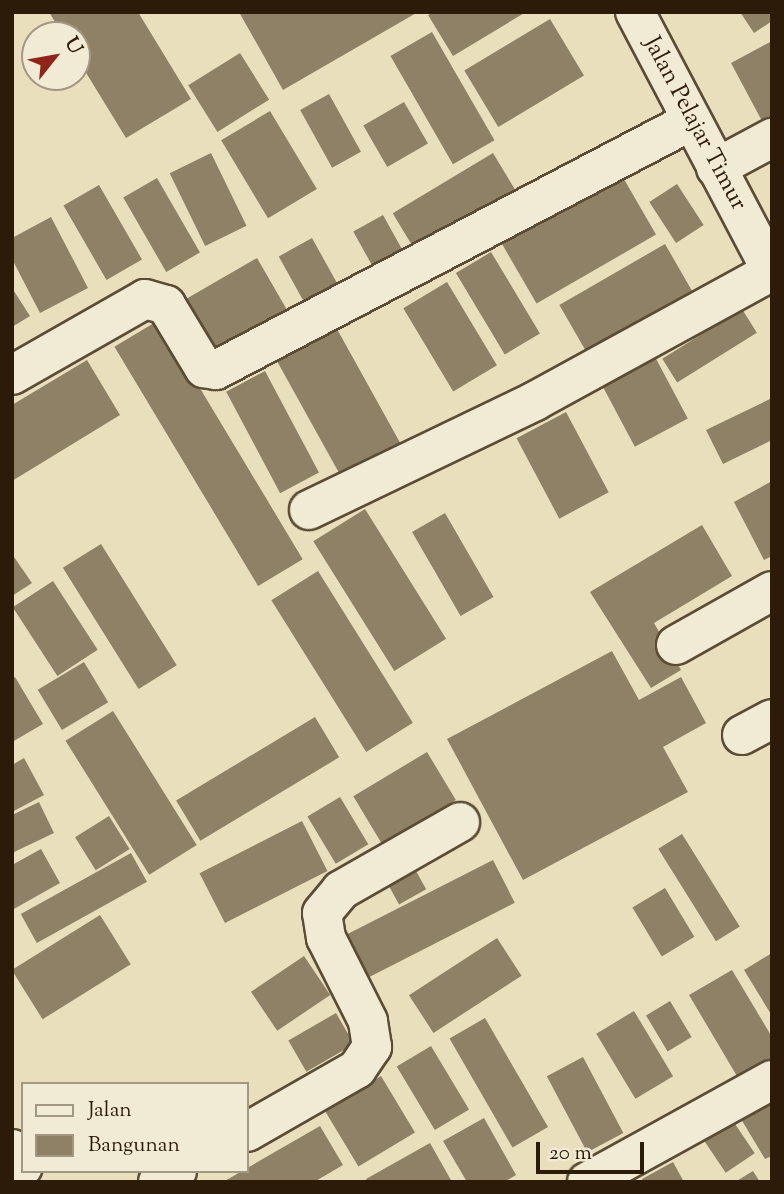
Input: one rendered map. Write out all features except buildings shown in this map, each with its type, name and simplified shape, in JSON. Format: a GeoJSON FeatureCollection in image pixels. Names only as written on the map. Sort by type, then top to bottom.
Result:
{"type":"FeatureCollection","features":[{"type":"Feature","properties":{"kind":"street","name":"Jalan Pelajar Timur"},"geometry":{"type":"LineString","coordinates":[[635,12],[772,272]]}},
{"type":"Feature","properties":{"kind":"street"},"geometry":{"type":"LineString","coordinates":[[12,376],[145,299],[166,305],[204,368],[216,370],[691,121]]}},
{"type":"Feature","properties":{"kind":"street"},"geometry":{"type":"LineString","coordinates":[[716,168],[772,138]]}},
{"type":"Feature","properties":{"kind":"street"},"geometry":{"type":"LineString","coordinates":[[309,510],[535,401],[772,272]]}},
{"type":"Feature","properties":{"kind":"street"},"geometry":{"type":"LineString","coordinates":[[676,645],[772,591]]}},
{"type":"Feature","properties":{"kind":"street"},"geometry":{"type":"LineString","coordinates":[[248,1131],[357,1069],[372,1047],[368,1021],[326,938],[322,913],[341,890],[460,822]]}},
{"type":"Feature","properties":{"kind":"street"},"geometry":{"type":"LineString","coordinates":[[587,1182],[772,1080]]}},
{"type":"Feature","properties":{"kind":"street"},"geometry":{"type":"LineString","coordinates":[[158,1182],[174,1173]]}}]}
